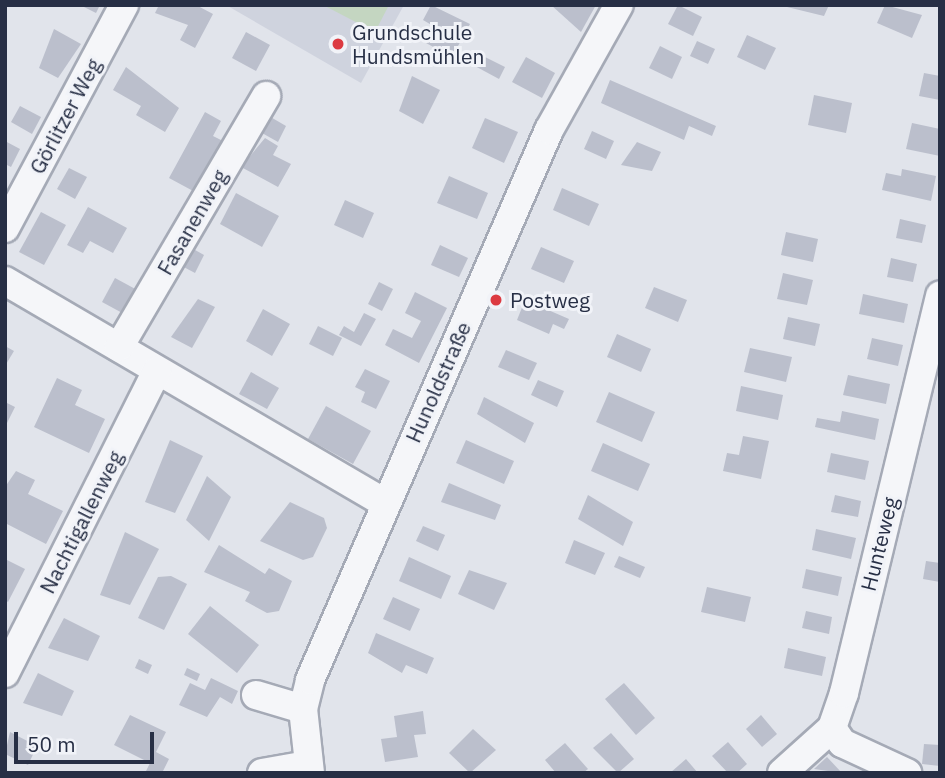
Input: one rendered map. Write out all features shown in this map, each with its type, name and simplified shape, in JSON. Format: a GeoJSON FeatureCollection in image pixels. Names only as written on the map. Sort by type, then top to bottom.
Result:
{"type":"FeatureCollection","features":[{"type":"Feature","properties":{"kind":"street","name":"Görlitzer Weg"},"geometry":{"type":"LineString","coordinates":[[5,228],[124,5]]}},
{"type":"Feature","properties":{"kind":"street","name":"Hunoldstraße"},"geometry":{"type":"LineString","coordinates":[[309,769],[303,709],[385,503],[549,130],[619,5]]}},
{"type":"Feature","properties":{"kind":"street","name":"Fasanenweg"},"geometry":{"type":"LineString","coordinates":[[119,347],[266,96]]}},
{"type":"Feature","properties":{"kind":"street"},"geometry":{"type":"LineString","coordinates":[[5,281],[385,503]]}},
{"type":"Feature","properties":{"kind":"street","name":"Hunteweg"},"geometry":{"type":"LineString","coordinates":[[832,728],[940,295]]}},
{"type":"Feature","properties":{"kind":"street","name":"Nachtigallenweg"},"geometry":{"type":"LineString","coordinates":[[5,673],[157,372]]}},
{"type":"Feature","properties":{"kind":"street"},"geometry":{"type":"LineString","coordinates":[[256,695],[303,709]]}},
{"type":"Feature","properties":{"kind":"street"},"geometry":{"type":"LineString","coordinates":[[782,773],[832,728],[842,743],[907,773]]}},
{"type":"Feature","properties":{"kind":"street"},"geometry":{"type":"LineString","coordinates":[[262,773],[309,769]]}},
{"type":"Feature","properties":{"kind":"shaded area","name":"Grundschule Hundsmühlen"},"geometry":{"type":"Polygon","coordinates":[[[226,5],[404,5],[361,83],[226,5]]]}},
{"type":"Feature","properties":{"kind":"green space"},"geometry":{"type":"Polygon","coordinates":[[[323,5],[389,5],[375,32],[323,5]]]}},
{"type":"Feature","properties":{"kind":"building"},"geometry":{"type":"Polygon","coordinates":[[[80,5],[100,5],[96,13],[80,5]]]}},
{"type":"Feature","properties":{"kind":"building"},"geometry":{"type":"Polygon","coordinates":[[[159,5],[196,5],[213,14],[195,48],[180,40],[188,25],[155,13],[159,5]]]}},
{"type":"Feature","properties":{"kind":"building"},"geometry":{"type":"Polygon","coordinates":[[[431,5],[470,24],[452,57],[426,43],[435,27],[423,20],[431,5]]]}},
{"type":"Feature","properties":{"kind":"building"},"geometry":{"type":"Polygon","coordinates":[[[551,5],[596,5],[581,32],[551,5]]]}},
{"type":"Feature","properties":{"kind":"building"},"geometry":{"type":"Polygon","coordinates":[[[678,5],[702,17],[693,36],[668,24],[678,5]]]}},
{"type":"Feature","properties":{"kind":"building"},"geometry":{"type":"Polygon","coordinates":[[[829,5],[824,16],[787,7],[829,5]]]}},
{"type":"Feature","properties":{"kind":"building"},"geometry":{"type":"Polygon","coordinates":[[[885,5],[922,15],[912,38],[877,23],[885,5]]]}},
{"type":"Feature","properties":{"kind":"building"},"geometry":{"type":"Polygon","coordinates":[[[54,29],[81,44],[58,78],[39,68],[54,29]]]}},
{"type":"Feature","properties":{"kind":"building"},"geometry":{"type":"Polygon","coordinates":[[[246,32],[270,45],[256,71],[232,58],[246,32]]]}},
{"type":"Feature","properties":{"kind":"building"},"geometry":{"type":"Polygon","coordinates":[[[747,35],[776,48],[765,70],[737,57],[747,35]]]}},
{"type":"Feature","properties":{"kind":"building"},"geometry":{"type":"Polygon","coordinates":[[[697,41],[715,49],[708,64],[690,56],[697,41]]]}},
{"type":"Feature","properties":{"kind":"building"},"geometry":{"type":"Polygon","coordinates":[[[660,46],[682,57],[672,79],[649,68],[660,46]]]}},
{"type":"Feature","properties":{"kind":"building"},"geometry":{"type":"Polygon","coordinates":[[[479,54],[505,67],[499,79],[473,65],[479,54]]]}},
{"type":"Feature","properties":{"kind":"building"},"geometry":{"type":"Polygon","coordinates":[[[526,57],[555,73],[542,98],[512,82],[526,57]]]}},
{"type":"Feature","properties":{"kind":"building"},"geometry":{"type":"Polygon","coordinates":[[[126,67],[179,108],[165,132],[136,115],[141,106],[113,90],[126,67]]]}},
{"type":"Feature","properties":{"kind":"building"},"geometry":{"type":"Polygon","coordinates":[[[924,73],[940,76],[940,100],[919,96],[924,73]]]}},
{"type":"Feature","properties":{"kind":"building"},"geometry":{"type":"Polygon","coordinates":[[[412,76],[440,90],[423,124],[399,111],[412,76]]]}},
{"type":"Feature","properties":{"kind":"building"},"geometry":{"type":"Polygon","coordinates":[[[610,80],[716,126],[712,136],[689,126],[684,140],[601,103],[610,80]]]}},
{"type":"Feature","properties":{"kind":"building"},"geometry":{"type":"Polygon","coordinates":[[[814,95],[852,103],[846,133],[808,125],[814,95]]]}},
{"type":"Feature","properties":{"kind":"building"},"geometry":{"type":"Polygon","coordinates":[[[20,106],[41,117],[32,134],[11,122],[20,106]]]}},
{"type":"Feature","properties":{"kind":"building"},"geometry":{"type":"Polygon","coordinates":[[[205,112],[221,121],[213,136],[223,141],[195,192],[169,178],[205,112]]]}},
{"type":"Feature","properties":{"kind":"building"},"geometry":{"type":"Polygon","coordinates":[[[262,112],[286,126],[278,142],[253,128],[262,112]]]}},
{"type":"Feature","properties":{"kind":"building"},"geometry":{"type":"Polygon","coordinates":[[[485,118],[518,132],[504,163],[472,148],[485,118]]]}},
{"type":"Feature","properties":{"kind":"building"},"geometry":{"type":"Polygon","coordinates":[[[912,123],[940,129],[940,156],[906,149],[912,123]]]}},
{"type":"Feature","properties":{"kind":"building"},"geometry":{"type":"Polygon","coordinates":[[[592,131],[614,141],[606,159],[584,149],[592,131]]]}},
{"type":"Feature","properties":{"kind":"building"},"geometry":{"type":"Polygon","coordinates":[[[265,138],[278,146],[273,155],[291,164],[278,187],[241,167],[265,138]]]}},
{"type":"Feature","properties":{"kind":"building"},"geometry":{"type":"Polygon","coordinates":[[[5,141],[20,149],[11,167],[5,164],[5,141]]]}},
{"type":"Feature","properties":{"kind":"building"},"geometry":{"type":"Polygon","coordinates":[[[637,142],[661,152],[652,171],[621,165],[637,142]]]}},
{"type":"Feature","properties":{"kind":"building"},"geometry":{"type":"Polygon","coordinates":[[[69,168],[87,177],[75,199],[57,189],[69,168]]]}},
{"type":"Feature","properties":{"kind":"building"},"geometry":{"type":"Polygon","coordinates":[[[902,169],[936,176],[931,201],[882,190],[886,173],[901,176],[902,169]]]}},
{"type":"Feature","properties":{"kind":"building"},"geometry":{"type":"Polygon","coordinates":[[[449,176],[488,193],[477,219],[437,203],[449,176]]]}},
{"type":"Feature","properties":{"kind":"building"},"geometry":{"type":"Polygon","coordinates":[[[562,188],[599,204],[589,226],[553,210],[562,188]]]}},
{"type":"Feature","properties":{"kind":"building"},"geometry":{"type":"Polygon","coordinates":[[[236,193],[279,216],[262,247],[220,224],[236,193]]]}},
{"type":"Feature","properties":{"kind":"building"},"geometry":{"type":"Polygon","coordinates":[[[345,200],[374,213],[363,238],[334,225],[345,200]]]}},
{"type":"Feature","properties":{"kind":"building"},"geometry":{"type":"Polygon","coordinates":[[[88,207],[127,228],[113,253],[90,241],[83,253],[67,245],[88,207]]]}},
{"type":"Feature","properties":{"kind":"building"},"geometry":{"type":"Polygon","coordinates":[[[41,212],[66,225],[44,265],[19,252],[41,212]]]}},
{"type":"Feature","properties":{"kind":"building"},"geometry":{"type":"Polygon","coordinates":[[[900,219],[926,225],[922,243],[896,238],[900,219]]]}},
{"type":"Feature","properties":{"kind":"building"},"geometry":{"type":"Polygon","coordinates":[[[786,232],[818,239],[813,262],[781,255],[786,232]]]}},
{"type":"Feature","properties":{"kind":"building"},"geometry":{"type":"Polygon","coordinates":[[[440,245],[468,258],[459,277],[431,265],[440,245]]]}},
{"type":"Feature","properties":{"kind":"building"},"geometry":{"type":"Polygon","coordinates":[[[188,246],[204,255],[195,273],[178,264],[188,246]]]}},
{"type":"Feature","properties":{"kind":"building"},"geometry":{"type":"Polygon","coordinates":[[[541,247],[574,261],[564,283],[531,269],[541,247]]]}},
{"type":"Feature","properties":{"kind":"building"},"geometry":{"type":"Polygon","coordinates":[[[891,258],[917,264],[913,282],[887,277],[891,258]]]}},
{"type":"Feature","properties":{"kind":"building"},"geometry":{"type":"Polygon","coordinates":[[[783,273],[813,280],[807,305],[777,299],[783,273]]]}},
{"type":"Feature","properties":{"kind":"building"},"geometry":{"type":"Polygon","coordinates":[[[115,278],[139,291],[126,315],[102,302],[115,278]]]}},
{"type":"Feature","properties":{"kind":"building"},"geometry":{"type":"Polygon","coordinates":[[[379,282],[393,289],[382,311],[368,304],[379,282]]]}},
{"type":"Feature","properties":{"kind":"building"},"geometry":{"type":"Polygon","coordinates":[[[654,287],[687,300],[678,322],[645,308],[654,287]]]}},
{"type":"Feature","properties":{"kind":"building"},"geometry":{"type":"Polygon","coordinates":[[[415,292],[447,308],[419,363],[385,345],[393,329],[412,338],[421,321],[405,313],[415,292]]]}},
{"type":"Feature","properties":{"kind":"building"},"geometry":{"type":"Polygon","coordinates":[[[863,294],[908,304],[904,323],[859,314],[863,294]]]}},
{"type":"Feature","properties":{"kind":"building"},"geometry":{"type":"Polygon","coordinates":[[[198,299],[215,307],[192,348],[171,337],[198,299]]]}},
{"type":"Feature","properties":{"kind":"building"},"geometry":{"type":"Polygon","coordinates":[[[525,300],[569,319],[564,329],[553,324],[549,334],[517,320],[525,300]]]}},
{"type":"Feature","properties":{"kind":"building"},"geometry":{"type":"Polygon","coordinates":[[[263,309],[290,324],[272,356],[246,341],[263,309]]]}},
{"type":"Feature","properties":{"kind":"building"},"geometry":{"type":"Polygon","coordinates":[[[364,313],[376,319],[361,346],[339,335],[344,326],[354,332],[364,313]]]}},
{"type":"Feature","properties":{"kind":"building"},"geometry":{"type":"Polygon","coordinates":[[[788,317],[820,324],[815,346],[783,339],[788,317]]]}},
{"type":"Feature","properties":{"kind":"building"},"geometry":{"type":"Polygon","coordinates":[[[318,326],[342,338],[333,356],[309,344],[318,326]]]}},
{"type":"Feature","properties":{"kind":"building"},"geometry":{"type":"Polygon","coordinates":[[[617,334],[651,349],[641,372],[607,357],[617,334]]]}},
{"type":"Feature","properties":{"kind":"building"},"geometry":{"type":"Polygon","coordinates":[[[872,338],[903,345],[898,366],[867,359],[872,338]]]}},
{"type":"Feature","properties":{"kind":"building"},"geometry":{"type":"Polygon","coordinates":[[[5,346],[14,351],[5,366],[5,346]]]}},
{"type":"Feature","properties":{"kind":"building"},"geometry":{"type":"Polygon","coordinates":[[[750,348],[792,357],[786,382],[744,372],[750,348]]]}},
{"type":"Feature","properties":{"kind":"building"},"geometry":{"type":"Polygon","coordinates":[[[506,350],[537,363],[529,380],[498,367],[506,350]]]}},
{"type":"Feature","properties":{"kind":"building"},"geometry":{"type":"Polygon","coordinates":[[[365,369],[390,381],[376,409],[361,402],[365,392],[355,387],[365,369]]]}},
{"type":"Feature","properties":{"kind":"building"},"geometry":{"type":"Polygon","coordinates":[[[251,372],[279,388],[267,409],[239,394],[251,372]]]}},
{"type":"Feature","properties":{"kind":"building"},"geometry":{"type":"Polygon","coordinates":[[[848,375],[890,384],[886,404],[843,395],[848,375]]]}},
{"type":"Feature","properties":{"kind":"building"},"geometry":{"type":"Polygon","coordinates":[[[57,378],[82,390],[75,405],[105,419],[89,453],[34,427],[57,378]]]}},
{"type":"Feature","properties":{"kind":"building"},"geometry":{"type":"Polygon","coordinates":[[[538,380],[564,391],[557,407],[531,395],[538,380]]]}},
{"type":"Feature","properties":{"kind":"building"},"geometry":{"type":"Polygon","coordinates":[[[741,386],[783,395],[778,420],[736,411],[741,386]]]}},
{"type":"Feature","properties":{"kind":"building"},"geometry":{"type":"Polygon","coordinates":[[[609,392],[655,412],[642,442],[596,422],[609,392]]]}},
{"type":"Feature","properties":{"kind":"building"},"geometry":{"type":"Polygon","coordinates":[[[484,397],[534,423],[525,443],[477,414],[484,397]]]}},
{"type":"Feature","properties":{"kind":"building"},"geometry":{"type":"Polygon","coordinates":[[[5,402],[15,407],[5,427],[5,402]]]}},
{"type":"Feature","properties":{"kind":"building"},"geometry":{"type":"Polygon","coordinates":[[[326,406],[371,431],[353,464],[308,439],[326,406]]]}},
{"type":"Feature","properties":{"kind":"building"},"geometry":{"type":"Polygon","coordinates":[[[842,411],[879,419],[875,440],[815,427],[817,418],[840,422],[842,411]]]}},
{"type":"Feature","properties":{"kind":"building"},"geometry":{"type":"Polygon","coordinates":[[[743,436],[769,441],[761,479],[723,471],[727,453],[739,455],[743,436]]]}},
{"type":"Feature","properties":{"kind":"building"},"geometry":{"type":"Polygon","coordinates":[[[170,440],[203,456],[175,513],[145,502],[170,440]]]}},
{"type":"Feature","properties":{"kind":"building"},"geometry":{"type":"Polygon","coordinates":[[[466,440],[514,461],[504,484],[456,463],[466,440]]]}},
{"type":"Feature","properties":{"kind":"building"},"geometry":{"type":"Polygon","coordinates":[[[603,443],[650,464],[638,491],[591,471],[603,443]]]}},
{"type":"Feature","properties":{"kind":"building"},"geometry":{"type":"Polygon","coordinates":[[[831,453],[869,461],[865,480],[827,472],[831,453]]]}},
{"type":"Feature","properties":{"kind":"building"},"geometry":{"type":"Polygon","coordinates":[[[16,471],[35,480],[28,494],[63,511],[46,544],[5,523],[5,487],[16,471]]]}},
{"type":"Feature","properties":{"kind":"building"},"geometry":{"type":"Polygon","coordinates":[[[207,476],[231,497],[209,541],[186,520],[207,476]]]}},
{"type":"Feature","properties":{"kind":"building"},"geometry":{"type":"Polygon","coordinates":[[[449,483],[501,505],[495,520],[441,502],[449,483]]]}},
{"type":"Feature","properties":{"kind":"building"},"geometry":{"type":"Polygon","coordinates":[[[588,495],[633,522],[623,546],[578,519],[588,495]]]}},
{"type":"Feature","properties":{"kind":"building"},"geometry":{"type":"Polygon","coordinates":[[[835,495],[861,501],[858,517],[831,512],[835,495]]]}},
{"type":"Feature","properties":{"kind":"building"},"geometry":{"type":"Polygon","coordinates":[[[290,502],[324,518],[327,528],[313,557],[303,560],[260,541],[290,502]]]}},
{"type":"Feature","properties":{"kind":"building"},"geometry":{"type":"Polygon","coordinates":[[[423,526],[445,535],[438,551],[416,541],[423,526]]]}},
{"type":"Feature","properties":{"kind":"building"},"geometry":{"type":"Polygon","coordinates":[[[816,529],[856,538],[851,559],[812,550],[816,529]]]}},
{"type":"Feature","properties":{"kind":"building"},"geometry":{"type":"Polygon","coordinates":[[[125,532],[159,549],[130,605],[100,595],[125,532]]]}},
{"type":"Feature","properties":{"kind":"building"},"geometry":{"type":"Polygon","coordinates":[[[574,540],[605,553],[595,575],[565,563],[574,540]]]}},
{"type":"Feature","properties":{"kind":"building"},"geometry":{"type":"Polygon","coordinates":[[[219,545],[265,574],[269,568],[292,581],[279,611],[267,613],[245,601],[250,592],[204,572],[219,545]]]}},
{"type":"Feature","properties":{"kind":"building"},"geometry":{"type":"Polygon","coordinates":[[[619,556],[645,567],[640,578],[614,567],[619,556]]]}},
{"type":"Feature","properties":{"kind":"building"},"geometry":{"type":"Polygon","coordinates":[[[409,557],[451,576],[441,599],[399,581],[409,557]]]}},
{"type":"Feature","properties":{"kind":"building"},"geometry":{"type":"Polygon","coordinates":[[[5,559],[25,569],[8,602],[5,600],[5,559]]]}},
{"type":"Feature","properties":{"kind":"building"},"geometry":{"type":"Polygon","coordinates":[[[926,561],[940,563],[940,582],[923,579],[926,561]]]}},
{"type":"Feature","properties":{"kind":"building"},"geometry":{"type":"Polygon","coordinates":[[[806,569],[842,577],[838,596],[802,588],[806,569]]]}},
{"type":"Feature","properties":{"kind":"building"},"geometry":{"type":"Polygon","coordinates":[[[469,570],[507,583],[494,610],[458,594],[469,570]]]}},
{"type":"Feature","properties":{"kind":"building"},"geometry":{"type":"Polygon","coordinates":[[[171,576],[187,584],[164,630],[138,618],[158,577],[171,576]]]}},
{"type":"Feature","properties":{"kind":"building"},"geometry":{"type":"Polygon","coordinates":[[[707,587],[751,597],[745,622],[701,612],[707,587]]]}},
{"type":"Feature","properties":{"kind":"building"},"geometry":{"type":"Polygon","coordinates":[[[393,597],[420,609],[410,631],[383,619],[393,597]]]}},
{"type":"Feature","properties":{"kind":"building"},"geometry":{"type":"Polygon","coordinates":[[[210,606],[259,645],[237,673],[188,634],[210,606]]]}},
{"type":"Feature","properties":{"kind":"building"},"geometry":{"type":"Polygon","coordinates":[[[806,611],[832,617],[829,634],[802,628],[806,611]]]}},
{"type":"Feature","properties":{"kind":"building"},"geometry":{"type":"Polygon","coordinates":[[[64,618],[100,636],[88,661],[48,648],[64,618]]]}},
{"type":"Feature","properties":{"kind":"building"},"geometry":{"type":"Polygon","coordinates":[[[376,633],[434,658],[427,674],[406,665],[402,673],[368,653],[376,633]]]}},
{"type":"Feature","properties":{"kind":"building"},"geometry":{"type":"Polygon","coordinates":[[[788,648],[826,657],[822,676],[784,668],[788,648]]]}},
{"type":"Feature","properties":{"kind":"building"},"geometry":{"type":"Polygon","coordinates":[[[139,659],[152,665],[148,674],[135,668],[139,659]]]}},
{"type":"Feature","properties":{"kind":"building"},"geometry":{"type":"Polygon","coordinates":[[[187,668],[200,674],[197,681],[184,675],[187,668]]]}},
{"type":"Feature","properties":{"kind":"building"},"geometry":{"type":"Polygon","coordinates":[[[38,673],[74,691],[62,716],[23,703],[38,673]]]}},
{"type":"Feature","properties":{"kind":"building"},"geometry":{"type":"Polygon","coordinates":[[[211,678],[238,691],[232,704],[220,697],[207,717],[179,705],[190,683],[205,690],[211,678]]]}},
{"type":"Feature","properties":{"kind":"building"},"geometry":{"type":"Polygon","coordinates":[[[624,683],[655,718],[636,735],[605,699],[624,683]]]}},
{"type":"Feature","properties":{"kind":"building"},"geometry":{"type":"Polygon","coordinates":[[[423,711],[426,734],[414,735],[418,757],[385,762],[381,739],[397,737],[394,716],[423,711]]]}},
{"type":"Feature","properties":{"kind":"building"},"geometry":{"type":"Polygon","coordinates":[[[130,715],[166,732],[156,752],[169,759],[162,773],[145,773],[150,763],[114,745],[130,715]]]}},
{"type":"Feature","properties":{"kind":"building"},"geometry":{"type":"Polygon","coordinates":[[[761,715],[777,734],[762,747],[746,729],[761,715]]]}},
{"type":"Feature","properties":{"kind":"building"},"geometry":{"type":"Polygon","coordinates":[[[473,729],[496,750],[470,773],[449,753],[473,729]]]}},
{"type":"Feature","properties":{"kind":"building"},"geometry":{"type":"Polygon","coordinates":[[[10,732],[37,746],[28,765],[5,754],[10,732]]]}},
{"type":"Feature","properties":{"kind":"building"},"geometry":{"type":"Polygon","coordinates":[[[611,733],[634,759],[618,773],[593,748],[611,733]]]}},
{"type":"Feature","properties":{"kind":"building"},"geometry":{"type":"Polygon","coordinates":[[[728,742],[747,764],[737,773],[728,773],[712,756],[728,742]]]}},
{"type":"Feature","properties":{"kind":"building"},"geometry":{"type":"Polygon","coordinates":[[[565,743],[588,769],[583,773],[556,773],[545,760],[565,743]]]}},
{"type":"Feature","properties":{"kind":"building"},"geometry":{"type":"Polygon","coordinates":[[[924,744],[940,745],[940,766],[922,764],[924,744]]]}},
{"type":"Feature","properties":{"kind":"building"},"geometry":{"type":"Polygon","coordinates":[[[827,757],[842,773],[814,769],[827,757]]]}},
{"type":"Feature","properties":{"kind":"building"},"geometry":{"type":"Polygon","coordinates":[[[686,759],[698,773],[670,773],[686,759]]]}},
{"type":"Feature","properties":{"kind":"place","name":"Grundschule Hundsmühlen"},"geometry":{"type":"Point","coordinates":[338,44]}},
{"type":"Feature","properties":{"kind":"place","name":"Postweg"},"geometry":{"type":"Point","coordinates":[496,300]}}]}
